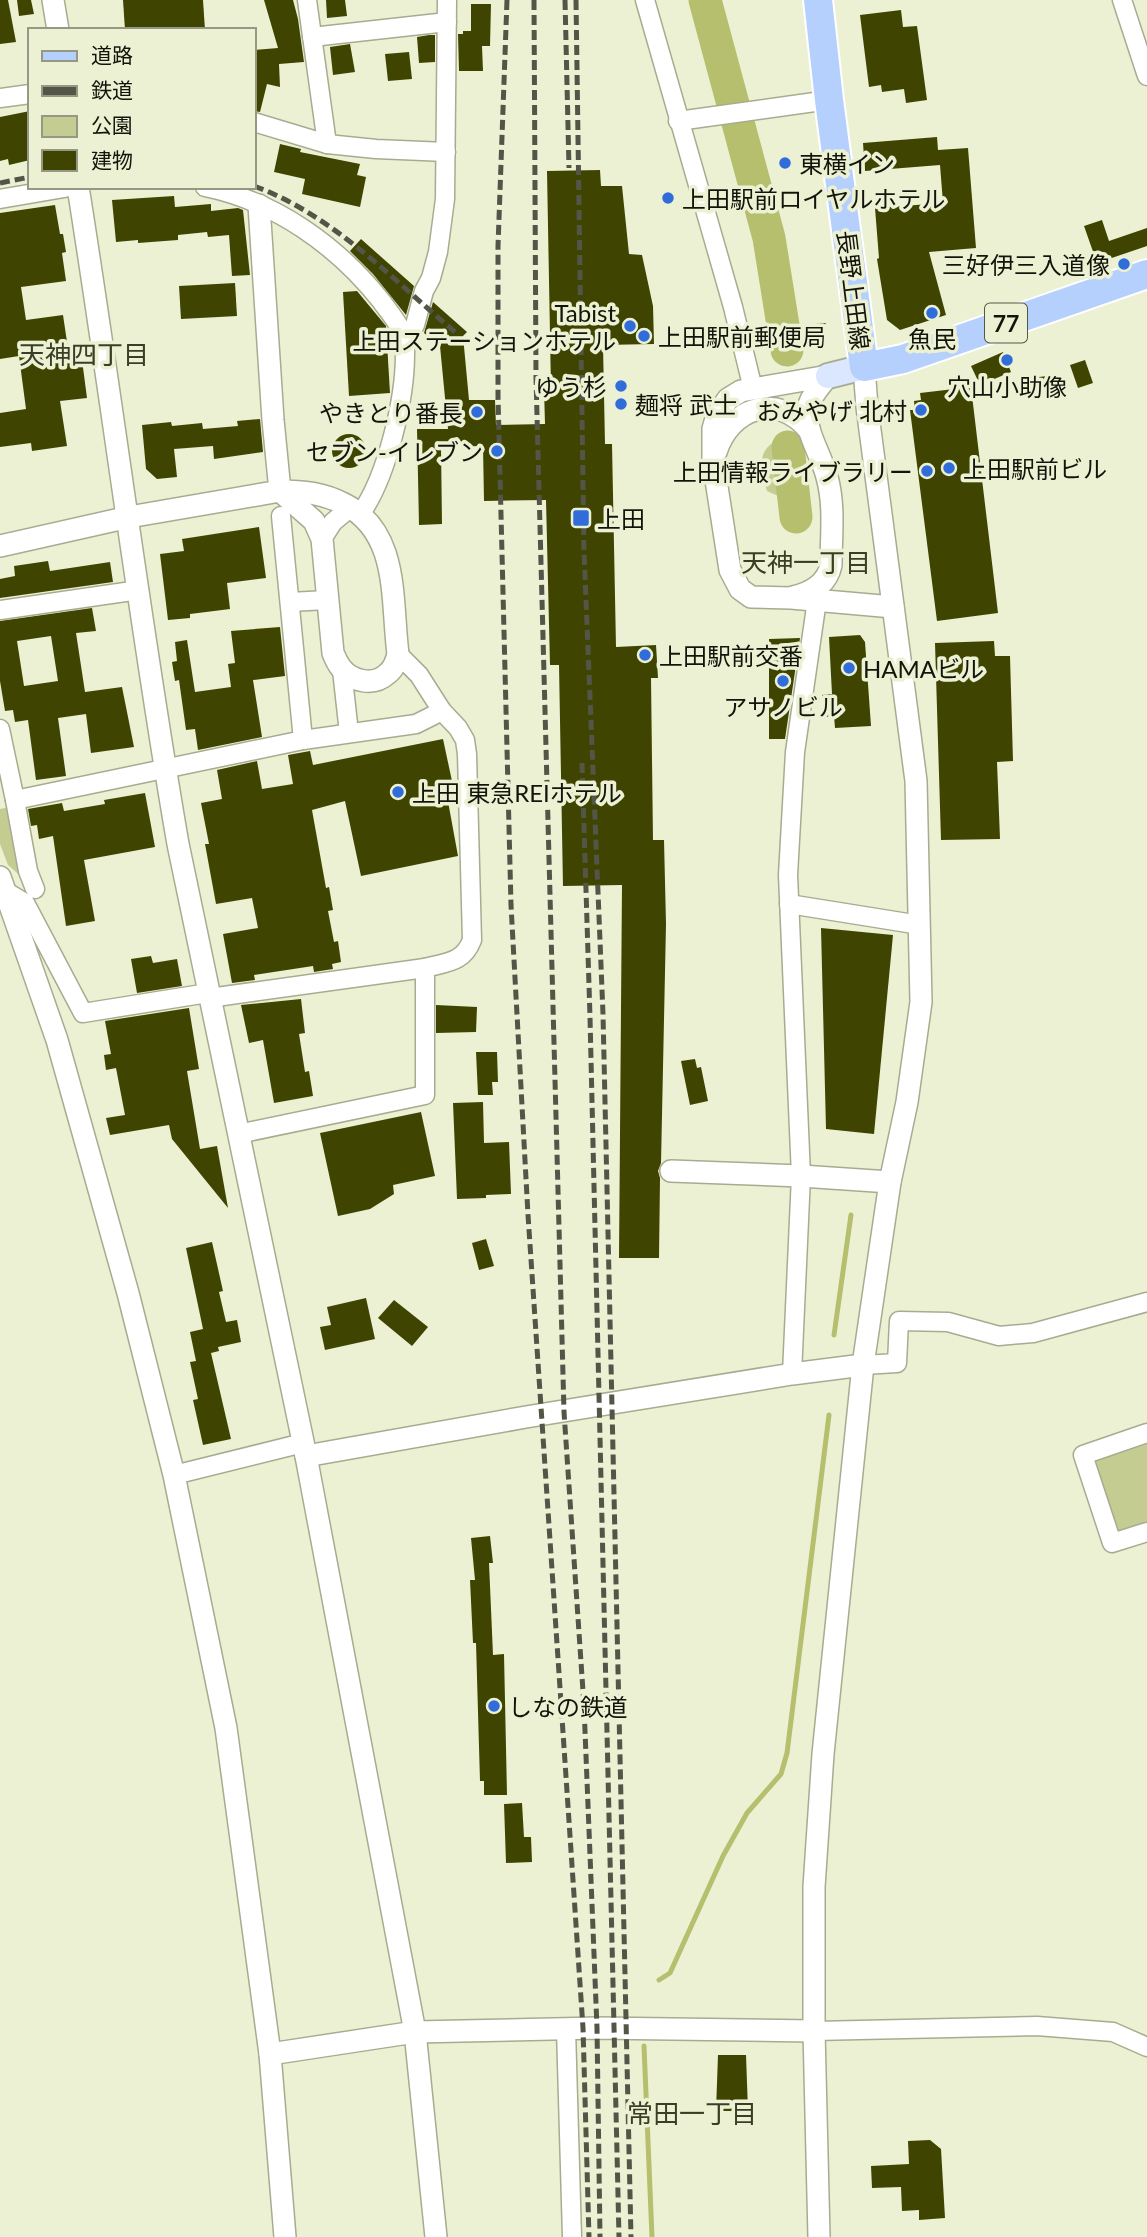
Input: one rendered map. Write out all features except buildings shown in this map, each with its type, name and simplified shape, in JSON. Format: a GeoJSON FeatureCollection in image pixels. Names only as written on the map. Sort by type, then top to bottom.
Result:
{"type":"FeatureCollection","features":[{"type":"Feature","properties":{"kind":"main road","name":"長野上田線"},"geometry":{"type":"LineString","coordinates":[[818,0],[864,367],[903,359],[1147,274]]}},
{"type":"Feature","properties":{"kind":"main road"},"geometry":{"type":"LineString","coordinates":[[828,376],[864,367]]}},
{"type":"Feature","properties":{"kind":"street"},"geometry":{"type":"LineString","coordinates":[[53,0],[58,28]]}},
{"type":"Feature","properties":{"kind":"street"},"geometry":{"type":"LineString","coordinates":[[307,0],[327,145]]}},
{"type":"Feature","properties":{"kind":"street"},"geometry":{"type":"LineString","coordinates":[[405,339],[415,325],[438,251],[445,200],[447,0]]}},
{"type":"Feature","properties":{"kind":"street"},"geometry":{"type":"LineString","coordinates":[[645,0],[733,307],[753,389]]}},
{"type":"Feature","properties":{"kind":"street"},"geometry":{"type":"LineString","coordinates":[[1122,0],[1147,76]]}},
{"type":"Feature","properties":{"kind":"street"},"geometry":{"type":"LineString","coordinates":[[312,37],[447,22]]}},
{"type":"Feature","properties":{"kind":"street"},"geometry":{"type":"LineString","coordinates":[[0,98],[28,94]]}},
{"type":"Feature","properties":{"kind":"street"},"geometry":{"type":"LineString","coordinates":[[678,121],[829,100]]}},
{"type":"Feature","properties":{"kind":"street"},"geometry":{"type":"LineString","coordinates":[[256,123],[327,145],[446,152]]}},
{"type":"Feature","properties":{"kind":"street"},"geometry":{"type":"LineString","coordinates":[[0,199],[58,189]]}},
{"type":"Feature","properties":{"kind":"street"},"geometry":{"type":"LineString","coordinates":[[78,189],[165,769],[304,1450],[415,2032],[436,2237]]}},
{"type":"Feature","properties":{"kind":"street"},"geometry":{"type":"LineString","coordinates":[[211,189],[274,211],[326,246],[352,270],[389,312],[405,339],[405,384],[400,408],[372,497],[356,510],[333,522],[322,539]]}},
{"type":"Feature","properties":{"kind":"street"},"geometry":{"type":"LineString","coordinates":[[259,205],[280,491],[314,521],[322,539],[333,653],[342,670],[349,733]]}},
{"type":"Feature","properties":{"kind":"street"},"geometry":{"type":"LineString","coordinates":[[819,2237],[814,1886],[823,1754],[863,1365],[890,1182],[907,1102],[921,1002],[916,781],[864,367]]}},
{"type":"Feature","properties":{"kind":"street"},"geometry":{"type":"LineString","coordinates":[[828,376],[736,394],[720,410],[713,429],[713,461],[733,578],[740,589],[751,597],[893,607]]}},
{"type":"Feature","properties":{"kind":"street"},"geometry":{"type":"LineString","coordinates":[[809,404],[828,376]]}},
{"type":"Feature","properties":{"kind":"street"},"geometry":{"type":"LineString","coordinates":[[789,383],[804,391],[809,398],[809,430]]}},
{"type":"Feature","properties":{"kind":"street"},"geometry":{"type":"LineString","coordinates":[[713,461],[726,430],[736,419],[752,411],[766,408],[783,410],[803,422],[824,466],[830,492],[832,575],[840,590],[854,602],[863,605]]}},
{"type":"Feature","properties":{"kind":"street"},"geometry":{"type":"LineString","coordinates":[[0,546],[129,517],[280,491],[320,494],[356,510],[382,541],[388,561],[398,654],[394,667],[379,679],[362,682],[342,670]]}},
{"type":"Feature","properties":{"kind":"street"},"geometry":{"type":"LineString","coordinates":[[281,516],[303,740]]}},
{"type":"Feature","properties":{"kind":"street"},"geometry":{"type":"LineString","coordinates":[[791,598],[821,584],[831,565]]}},
{"type":"Feature","properties":{"kind":"street"},"geometry":{"type":"LineString","coordinates":[[0,610],[139,590]]}},
{"type":"Feature","properties":{"kind":"street"},"geometry":{"type":"LineString","coordinates":[[290,602],[327,600]]}},
{"type":"Feature","properties":{"kind":"street"},"geometry":{"type":"LineString","coordinates":[[792,1374],[802,1176],[788,875],[795,752],[817,600]]}},
{"type":"Feature","properties":{"kind":"street"},"geometry":{"type":"LineString","coordinates":[[2,884],[25,903],[83,1013],[425,968],[460,958],[468,950],[472,940],[465,740],[458,728],[442,712],[419,675],[398,654]]}},
{"type":"Feature","properties":{"kind":"street"},"geometry":{"type":"LineString","coordinates":[[15,800],[303,740],[416,724],[442,712]]}},
{"type":"Feature","properties":{"kind":"street"},"geometry":{"type":"LineString","coordinates":[[0,729],[28,871],[35,889]]}},
{"type":"Feature","properties":{"kind":"street"},"geometry":{"type":"LineString","coordinates":[[2,884],[57,1040],[128,1293],[174,1475],[226,1728],[270,2054],[285,2237]]}},
{"type":"Feature","properties":{"kind":"street"},"geometry":{"type":"LineString","coordinates":[[789,904],[920,925]]}},
{"type":"Feature","properties":{"kind":"street"},"geometry":{"type":"LineString","coordinates":[[238,1134],[425,1095],[425,968]]}},
{"type":"Feature","properties":{"kind":"street"},"geometry":{"type":"LineString","coordinates":[[671,1171],[890,1182]]}},
{"type":"Feature","properties":{"kind":"street"},"geometry":{"type":"LineString","coordinates":[[174,1475],[304,1450],[792,1374],[897,1363],[899,1321],[948,1322],[999,1336],[1033,1333],[1147,1301]]}},
{"type":"Feature","properties":{"kind":"street"},"geometry":{"type":"LineString","coordinates":[[1147,1433],[1083,1455],[1112,1543],[1147,1532]]}},
{"type":"Feature","properties":{"kind":"street"},"geometry":{"type":"LineString","coordinates":[[270,2054],[415,2032],[566,2029],[814,2031],[1037,2026],[1114,2032],[1147,2047]]}},
{"type":"Feature","properties":{"kind":"street"},"geometry":{"type":"LineString","coordinates":[[566,2029],[572,2237]]}},
{"type":"Feature","properties":{"kind":"green space"},"geometry":{"type":"Polygon","coordinates":[[[771,444],[789,446],[804,462],[807,489],[803,500],[789,501],[767,491],[762,460],[771,444]]]}},
{"type":"Feature","properties":{"kind":"green space"},"geometry":{"type":"Polygon","coordinates":[[[10,807],[25,880],[8,865],[0,844],[0,809],[10,807]]]}},
{"type":"Feature","properties":{"kind":"green space"},"geometry":{"type":"Polygon","coordinates":[[[1147,1440],[1147,1524],[1120,1533],[1113,1529],[1093,1463],[1098,1456],[1147,1440]]]}},
{"type":"Feature","properties":{"kind":"waterway"},"geometry":{"type":"LineString","coordinates":[[705,0],[769,238],[787,350]]}},
{"type":"Feature","properties":{"kind":"waterway"},"geometry":{"type":"LineString","coordinates":[[788,447],[796,517]]}},
{"type":"Feature","properties":{"kind":"waterway"},"geometry":{"type":"LineString","coordinates":[[834,1335],[851,1215]]}},
{"type":"Feature","properties":{"kind":"waterway"},"geometry":{"type":"LineString","coordinates":[[659,1980],[670,1973],[723,1856],[747,1813],[781,1774],[787,1753],[829,1415]]}},
{"type":"Feature","properties":{"kind":"waterway"},"geometry":{"type":"LineString","coordinates":[[644,2046],[652,2237]]}},
{"type":"Feature","properties":{"kind":"railway"},"geometry":{"type":"LineString","coordinates":[[507,0],[498,246],[498,397],[511,905],[528,1215],[583,2028],[589,2237]]}},
{"type":"Feature","properties":{"kind":"railway"},"geometry":{"type":"LineString","coordinates":[[534,0],[536,378],[564,1412],[584,1706],[597,2028],[600,2237]]}},
{"type":"Feature","properties":{"kind":"railway"},"geometry":{"type":"LineString","coordinates":[[565,0],[569,168]]}},
{"type":"Feature","properties":{"kind":"railway"},"geometry":{"type":"LineString","coordinates":[[576,0],[584,551],[603,1014],[631,2237]]}},
{"type":"Feature","properties":{"kind":"railway"},"geometry":{"type":"LineString","coordinates":[[0,183],[28,177]]}},
{"type":"Feature","properties":{"kind":"railway"},"geometry":{"type":"LineString","coordinates":[[256,187],[283,198],[336,231],[455,332]]}},
{"type":"Feature","properties":{"kind":"railway"},"geometry":{"type":"LineString","coordinates":[[582,763],[619,2237]]}},
{"type":"Feature","properties":{"kind":"place","name":"東横イン"},"geometry":{"type":"Point","coordinates":[785,163]}},
{"type":"Feature","properties":{"kind":"place","name":"上田駅前ロイヤルホテル"},"geometry":{"type":"Point","coordinates":[668,198]}},
{"type":"Feature","properties":{"kind":"place","name":"三好伊三入道像"},"geometry":{"type":"Point","coordinates":[1124,264]}},
{"type":"Feature","properties":{"kind":"place","name":"魚民"},"geometry":{"type":"Point","coordinates":[932,313]}},
{"type":"Feature","properties":{"kind":"place","name":"Tabist 上田ステーションホテル"},"geometry":{"type":"Point","coordinates":[630,326]}},
{"type":"Feature","properties":{"kind":"place","name":"上田駅前郵便局"},"geometry":{"type":"Point","coordinates":[644,336]}},
{"type":"Feature","properties":{"kind":"place","name":"穴山小助像"},"geometry":{"type":"Point","coordinates":[1007,360]}},
{"type":"Feature","properties":{"kind":"place","name":"ゆう杉"},"geometry":{"type":"Point","coordinates":[621,386]}},
{"type":"Feature","properties":{"kind":"place","name":"麺将 武士"},"geometry":{"type":"Point","coordinates":[621,404]}},
{"type":"Feature","properties":{"kind":"place","name":"おみやげ 北村"},"geometry":{"type":"Point","coordinates":[921,410]}},
{"type":"Feature","properties":{"kind":"place","name":"やきとり番長"},"geometry":{"type":"Point","coordinates":[477,412]}},
{"type":"Feature","properties":{"kind":"place","name":"セブン-イレブン"},"geometry":{"type":"Point","coordinates":[497,451]}},
{"type":"Feature","properties":{"kind":"place","name":"上田駅前ビル"},"geometry":{"type":"Point","coordinates":[949,468]}},
{"type":"Feature","properties":{"kind":"place","name":"上田情報ライブラリー"},"geometry":{"type":"Point","coordinates":[927,471]}},
{"type":"Feature","properties":{"kind":"place","name":"上田"},"geometry":{"type":"Point","coordinates":[581,518]}},
{"type":"Feature","properties":{"kind":"place","name":"上田駅前交番"},"geometry":{"type":"Point","coordinates":[645,655]}},
{"type":"Feature","properties":{"kind":"place","name":"HAMAビル"},"geometry":{"type":"Point","coordinates":[849,668]}},
{"type":"Feature","properties":{"kind":"place","name":"アサノビル"},"geometry":{"type":"Point","coordinates":[783,681]}},
{"type":"Feature","properties":{"kind":"place","name":"上田 東急REIホテル"},"geometry":{"type":"Point","coordinates":[398,792]}},
{"type":"Feature","properties":{"kind":"place","name":"しなの鉄道"},"geometry":{"type":"Point","coordinates":[494,1706]}},
{"type":"Feature","properties":{"kind":"district","name":"天神四丁目"},"geometry":{"type":"Point","coordinates":[84,354]}},
{"type":"Feature","properties":{"kind":"district","name":"天神一丁目"},"geometry":{"type":"Point","coordinates":[806,562]}},
{"type":"Feature","properties":{"kind":"district","name":"常田一丁目"},"geometry":{"type":"Point","coordinates":[692,2113]}}]}
